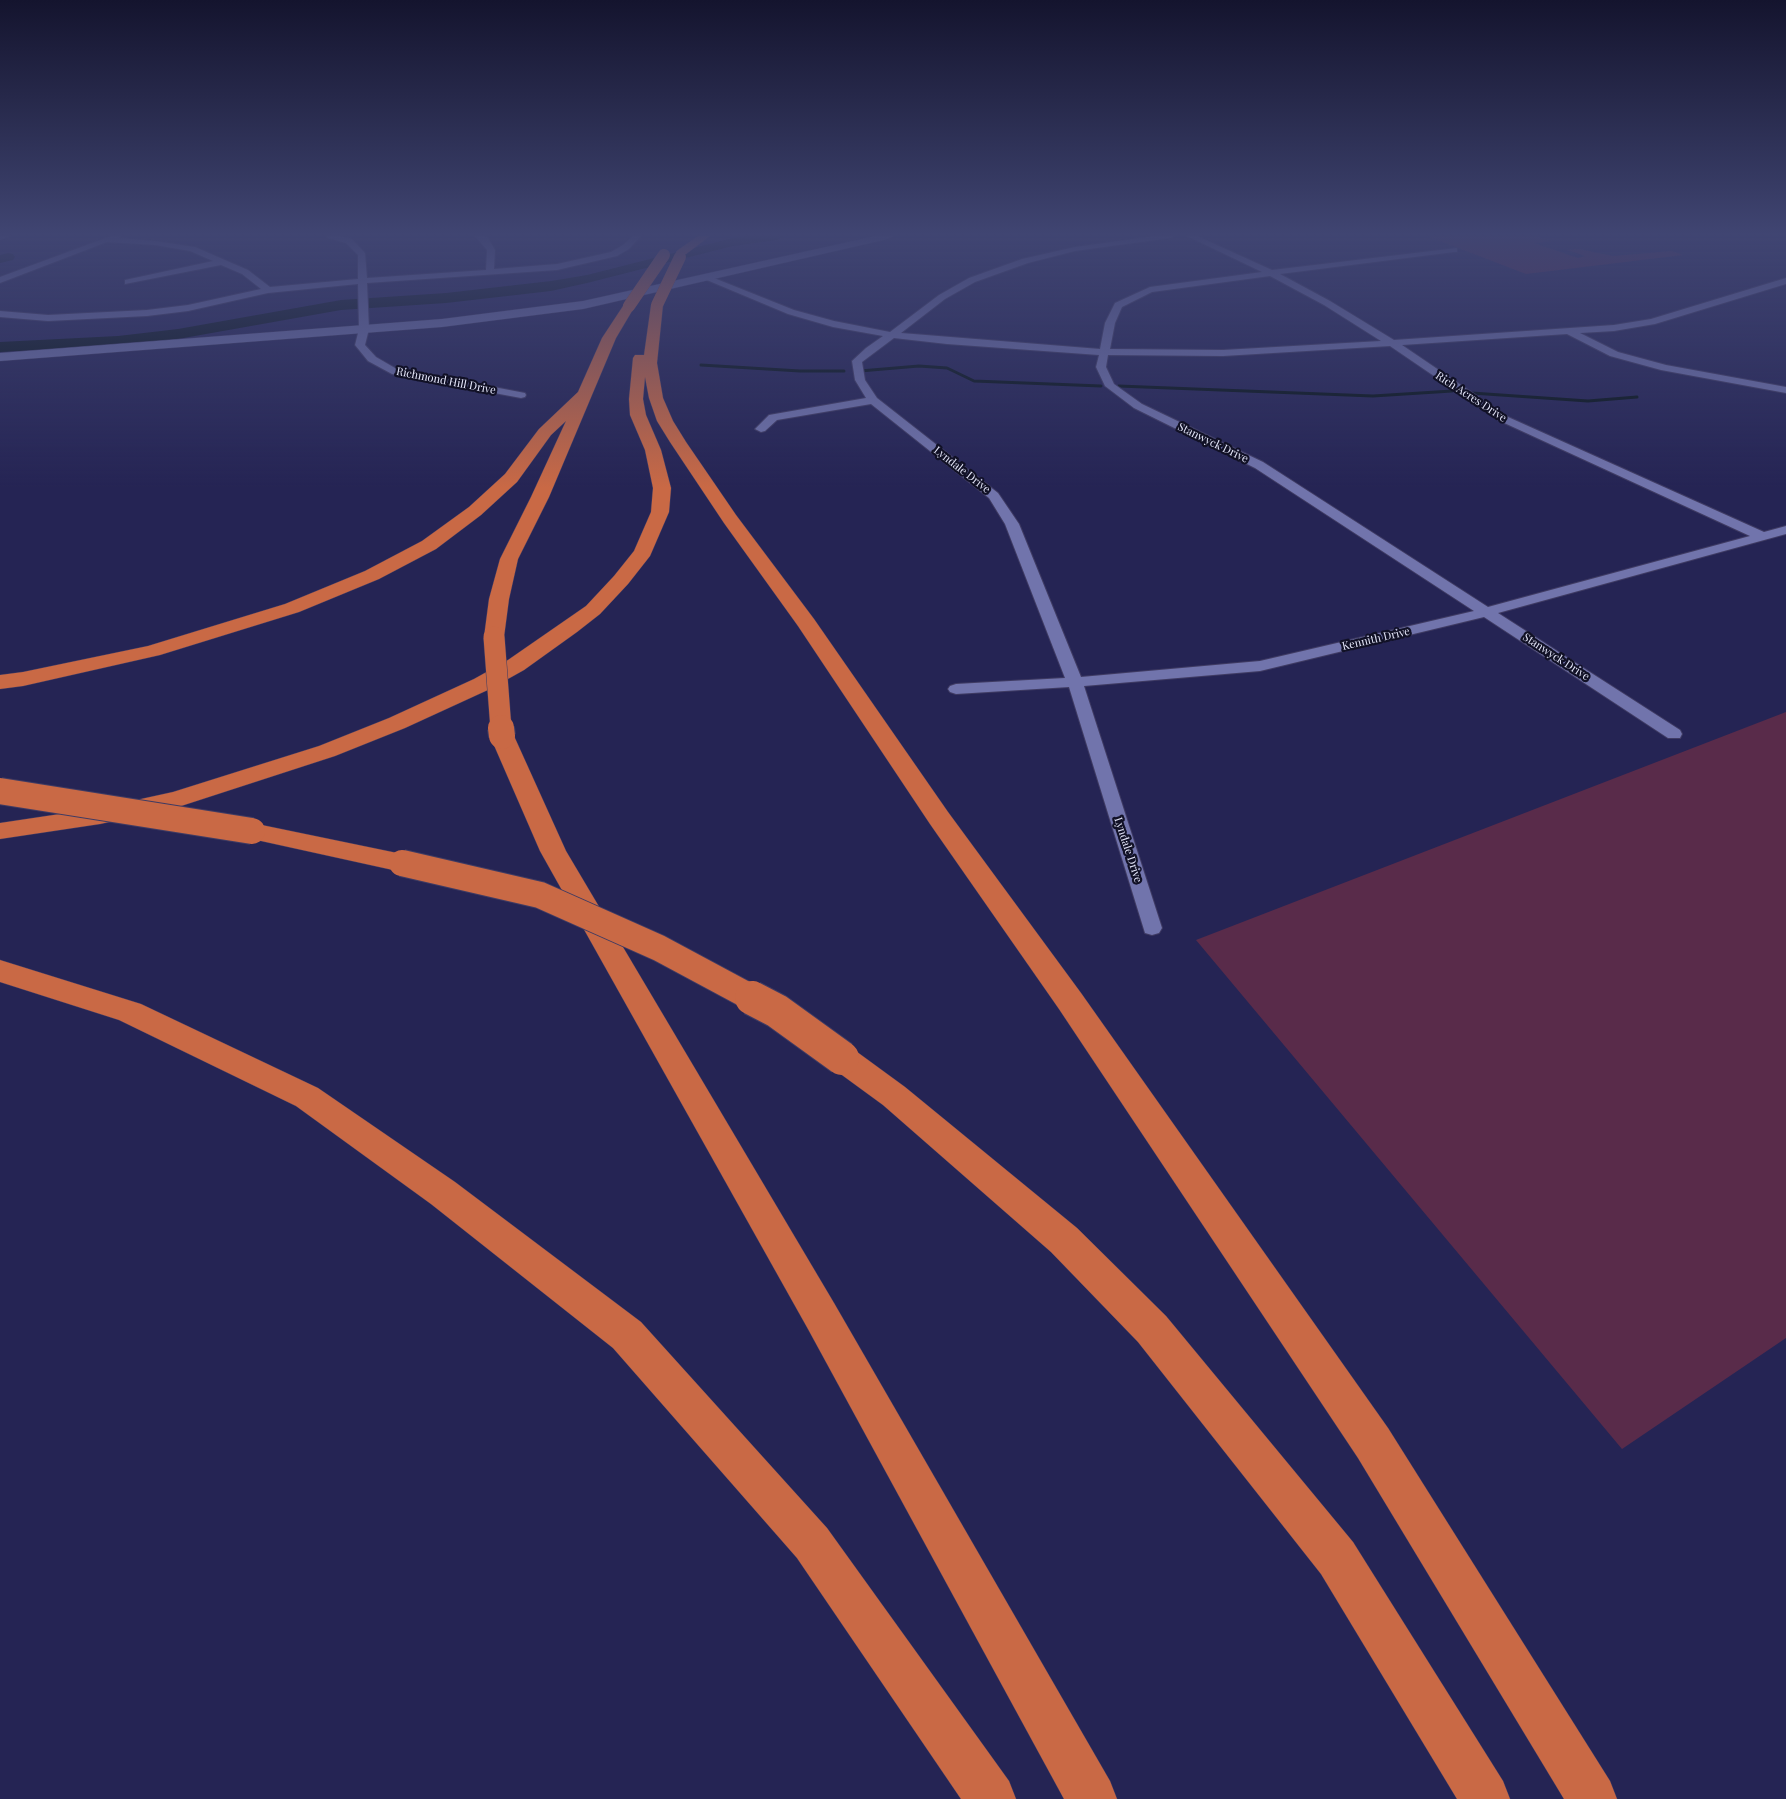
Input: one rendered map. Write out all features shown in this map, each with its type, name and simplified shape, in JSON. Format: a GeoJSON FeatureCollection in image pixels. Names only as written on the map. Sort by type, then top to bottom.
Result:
{"type":"FeatureCollection","features":[{"type":"Feature","properties":{"kind":"highway"},"geometry":{"type":"LineString","coordinates":[[633,320],[609,338],[540,497],[509,559],[499,599],[494,637],[502,736],[553,851],[821,1316],[1092,1799]]}},
{"type":"Feature","properties":{"kind":"highway"},"geometry":{"type":"LineString","coordinates":[[0,831],[91,818],[178,799],[326,751],[397,723],[482,684],[523,660],[593,610],[621,580],[643,552],[660,512],[662,488],[653,450],[638,415],[636,399],[645,320]]}},
{"type":"Feature","properties":{"kind":"highway"},"geometry":{"type":"LineString","coordinates":[[648,320],[650,363],[656,398],[678,442],[730,519],[812,631],[939,818],[1070,1002],[1373,1443],[1592,1799]]}},
{"type":"Feature","properties":{"kind":"highway"},"geometry":{"type":"LineString","coordinates":[[0,682],[153,652],[292,608],[372,575],[430,545],[475,511],[511,478],[545,432],[583,395]]}},
{"type":"Feature","properties":{"kind":"highway"},"geometry":{"type":"LineString","coordinates":[[0,791],[252,831],[540,895],[659,948],[778,1011],[894,1096],[1064,1240],[1152,1329],[1337,1558],[1485,1799]]}},
{"type":"Feature","properties":{"kind":"highway"},"geometry":{"type":"LineString","coordinates":[[0,971],[130,1012],[307,1097],[443,1192],[626,1335],[812,1543],[991,1799]]}},
{"type":"Feature","properties":{"kind":"main road"},"geometry":{"type":"LineString","coordinates":[[0,357],[466,320]]}},
{"type":"Feature","properties":{"kind":"street","name":"Richmond Hill Drive"},"geometry":{"type":"LineString","coordinates":[[364,320],[360,345],[372,360],[392,372],[521,396]]}},
{"type":"Feature","properties":{"kind":"street"},"geometry":{"type":"LineString","coordinates":[[819,320],[892,335],[947,341],[1104,352],[1224,353],[1614,328],[1659,320]]}},
{"type":"Feature","properties":{"kind":"street","name":"Lyndale Drive"},"geometry":{"type":"LineString","coordinates":[[912,320],[869,350],[857,361],[860,380],[873,400],[994,496],[1012,524],[1075,682],[1152,928]]}},
{"type":"Feature","properties":{"kind":"street","name":"Stanwyck Drive"},"geometry":{"type":"LineString","coordinates":[[1111,320],[1101,367],[1110,386],[1138,406],[1259,465],[1674,734]]}},
{"type":"Feature","properties":{"kind":"street","name":"Rich Acres Drive"},"geometry":{"type":"LineString","coordinates":[[1354,320],[1504,419],[1762,536]]}},
{"type":"Feature","properties":{"kind":"street"},"geometry":{"type":"LineString","coordinates":[[1568,331],[1614,354],[1665,368],[1786,390]]}},
{"type":"Feature","properties":{"kind":"street"},"geometry":{"type":"LineString","coordinates":[[761,429],[773,417],[873,400]]}},
{"type":"Feature","properties":{"kind":"street","name":"Kennith Drive"},"geometry":{"type":"LineString","coordinates":[[956,690],[1260,666],[1488,612],[1786,530]]}},
{"type":"Feature","properties":{"kind":"shaded area"},"geometry":{"type":"Polygon","coordinates":[[[1786,712],[1786,1338],[1622,1449],[1196,940],[1786,712]]]}},
{"type":"Feature","properties":{"kind":"waterway"},"geometry":{"type":"LineString","coordinates":[[0,347],[118,341],[178,334],[257,320]]}},
{"type":"Feature","properties":{"kind":"waterway"},"geometry":{"type":"LineString","coordinates":[[701,365],[800,371],[844,371]]}},
{"type":"Feature","properties":{"kind":"waterway"},"geometry":{"type":"LineString","coordinates":[[860,371],[919,366],[947,368],[974,381],[1101,386]]}},
{"type":"Feature","properties":{"kind":"waterway"},"geometry":{"type":"LineString","coordinates":[[1119,386],[1373,396],[1452,391]]}},
{"type":"Feature","properties":{"kind":"waterway"},"geometry":{"type":"LineString","coordinates":[[1472,393],[1588,401],[1637,397]]}}]}
